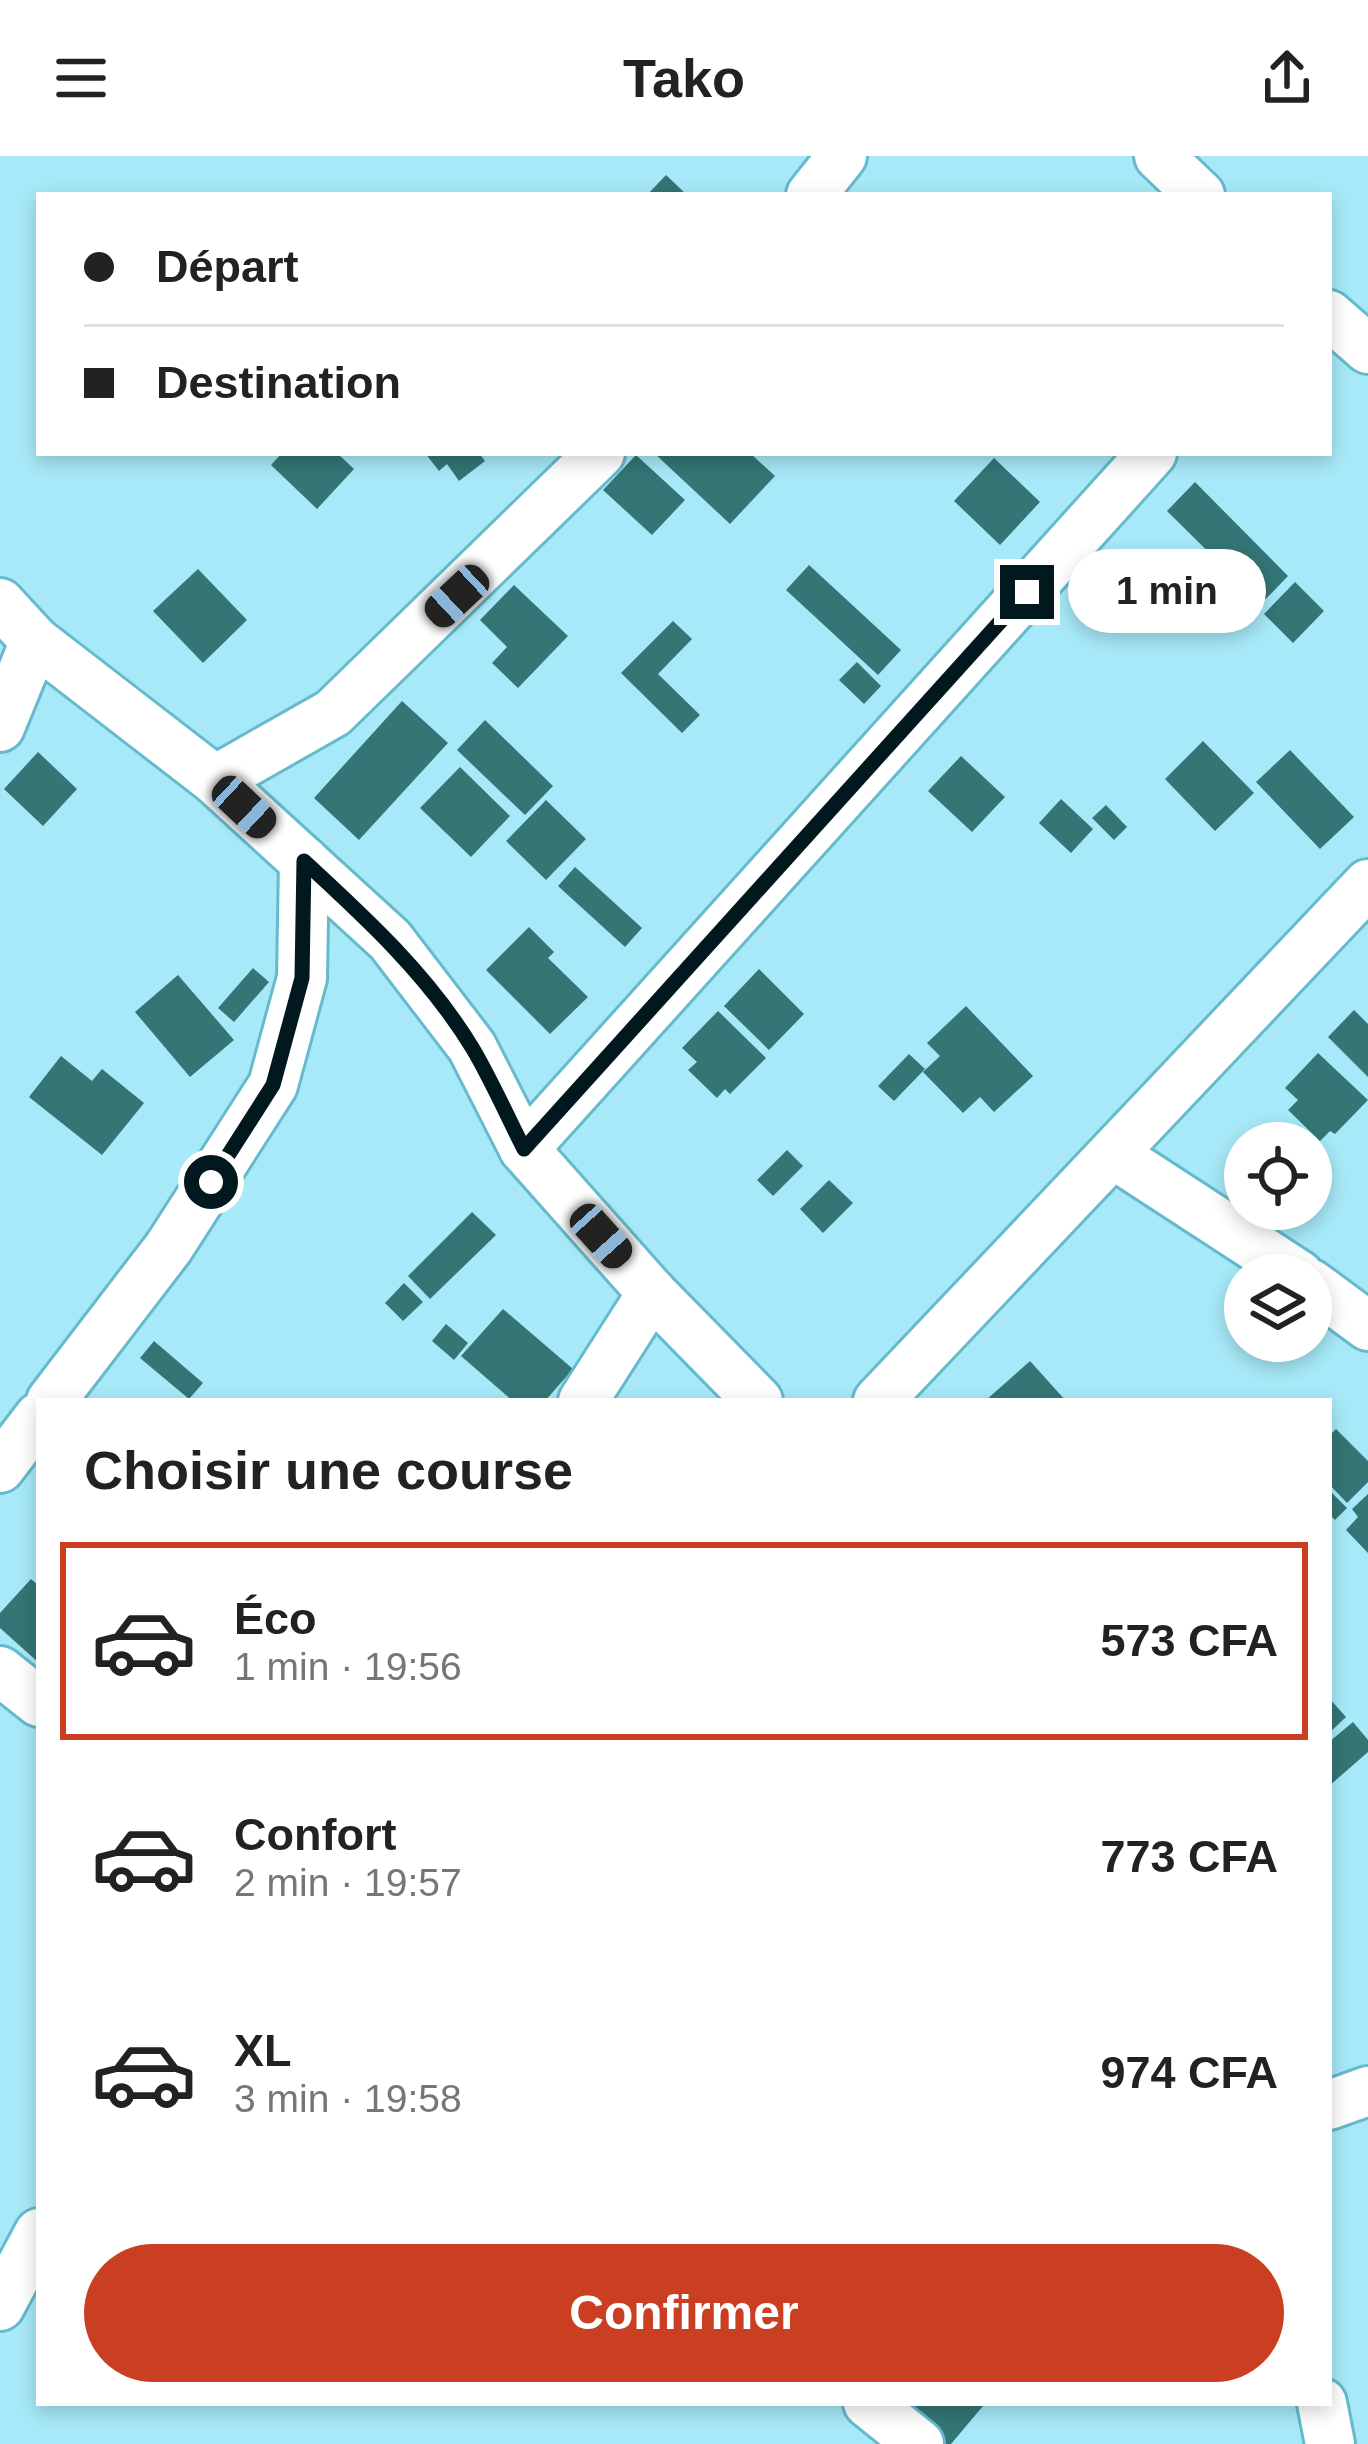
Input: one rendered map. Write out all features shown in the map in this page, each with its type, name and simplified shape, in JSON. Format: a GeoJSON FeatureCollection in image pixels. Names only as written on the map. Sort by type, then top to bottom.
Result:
{"type":"FeatureCollection","features":[{"type":"Feature","properties":{"kind":"street"},"geometry":{"type":"LineString","coordinates":[[813,192],[842,156]]}},
{"type":"Feature","properties":{"kind":"street"},"geometry":{"type":"LineString","coordinates":[[1159,156],[1197,192]]}},
{"type":"Feature","properties":{"kind":"street"},"geometry":{"type":"LineString","coordinates":[[1332,318],[1368,349]]}},
{"type":"Feature","properties":{"kind":"street"},"geometry":{"type":"LineString","coordinates":[[215,780],[333,713],[597,456]]}},
{"type":"Feature","properties":{"kind":"street"},"geometry":{"type":"LineString","coordinates":[[524,1149],[1149,456]]}},
{"type":"Feature","properties":{"kind":"street"},"geometry":{"type":"LineString","coordinates":[[0,603],[35,640],[215,780],[390,940],[472,1047],[524,1149],[652,1293],[755,1398]]}},
{"type":"Feature","properties":{"kind":"street"},"geometry":{"type":"LineString","coordinates":[[0,727],[35,640]]}},
{"type":"Feature","properties":{"kind":"street"},"geometry":{"type":"LineString","coordinates":[[53,1398],[169,1247],[273,1085],[302,978],[304,861]]}},
{"type":"Feature","properties":{"kind":"street"},"geometry":{"type":"LineString","coordinates":[[881,1398],[1368,884]]}},
{"type":"Feature","properties":{"kind":"street"},"geometry":{"type":"LineString","coordinates":[[1113,1154],[1267,1254]]}},
{"type":"Feature","properties":{"kind":"street"},"geometry":{"type":"LineString","coordinates":[[585,1398],[652,1293]]}},
{"type":"Feature","properties":{"kind":"street"},"geometry":{"type":"LineString","coordinates":[[1332,1299],[1368,1326]]}},
{"type":"Feature","properties":{"kind":"street"},"geometry":{"type":"LineString","coordinates":[[0,1468],[36,1421]]}},
{"type":"Feature","properties":{"kind":"street"},"geometry":{"type":"LineString","coordinates":[[0,1671],[36,1700]]}},
{"type":"Feature","properties":{"kind":"street"},"geometry":{"type":"LineString","coordinates":[[1332,2104],[1368,2091]]}},
{"type":"Feature","properties":{"kind":"street"},"geometry":{"type":"LineString","coordinates":[[0,2306],[36,2239]]}},
{"type":"Feature","properties":{"kind":"street"},"geometry":{"type":"LineString","coordinates":[[872,2406],[919,2444]]}},
{"type":"Feature","properties":{"kind":"street"},"geometry":{"type":"LineString","coordinates":[[1323,2406],[1330,2444]]}},
{"type":"Feature","properties":{"kind":"building"},"geometry":{"type":"Polygon","coordinates":[[[666,175],[684,192],[650,192],[666,175]]]}},
{"type":"Feature","properties":{"kind":"building"},"geometry":{"type":"Polygon","coordinates":[[[279,456],[340,456],[354,469],[317,509],[271,465],[279,456]]]}},
{"type":"Feature","properties":{"kind":"building"},"geometry":{"type":"Polygon","coordinates":[[[427,456],[481,456],[485,461],[459,481],[447,464],[439,471],[427,456]]]}},
{"type":"Feature","properties":{"kind":"building"},"geometry":{"type":"Polygon","coordinates":[[[637,456],[685,500],[652,535],[603,490],[637,456]]]}},
{"type":"Feature","properties":{"kind":"building"},"geometry":{"type":"Polygon","coordinates":[[[657,456],[753,456],[775,476],[730,524],[657,456]]]}},
{"type":"Feature","properties":{"kind":"building"},"geometry":{"type":"Polygon","coordinates":[[[994,458],[1040,502],[1000,545],[954,501],[994,458]]]}},
{"type":"Feature","properties":{"kind":"building"},"geometry":{"type":"Polygon","coordinates":[[[1195,482],[1288,576],[1261,604],[1167,511],[1195,482]]]}},
{"type":"Feature","properties":{"kind":"building"},"geometry":{"type":"Polygon","coordinates":[[[809,565],[901,650],[878,675],[786,590],[809,565]]]}},
{"type":"Feature","properties":{"kind":"building"},"geometry":{"type":"Polygon","coordinates":[[[198,569],[247,620],[203,663],[153,611],[198,569]]]}},
{"type":"Feature","properties":{"kind":"building"},"geometry":{"type":"Polygon","coordinates":[[[1295,582],[1324,611],[1293,643],[1264,614],[1295,582]]]}},
{"type":"Feature","properties":{"kind":"building"},"geometry":{"type":"Polygon","coordinates":[[[514,585],[568,636],[518,688],[492,663],[507,647],[480,620],[514,585]]]}},
{"type":"Feature","properties":{"kind":"building"},"geometry":{"type":"Polygon","coordinates":[[[673,621],[692,639],[658,674],[700,715],[682,733],[621,673],[673,621]]]}},
{"type":"Feature","properties":{"kind":"building"},"geometry":{"type":"Polygon","coordinates":[[[857,662],[881,686],[864,704],[839,680],[857,662]]]}},
{"type":"Feature","properties":{"kind":"building"},"geometry":{"type":"Polygon","coordinates":[[[402,701],[448,743],[359,840],[314,798],[402,701]]]}},
{"type":"Feature","properties":{"kind":"building"},"geometry":{"type":"Polygon","coordinates":[[[485,720],[553,786],[525,815],[457,750],[485,720]]]}},
{"type":"Feature","properties":{"kind":"building"},"geometry":{"type":"Polygon","coordinates":[[[1203,741],[1254,793],[1215,831],[1165,779],[1203,741]]]}},
{"type":"Feature","properties":{"kind":"building"},"geometry":{"type":"Polygon","coordinates":[[[1290,750],[1354,817],[1320,849],[1256,782],[1290,750]]]}},
{"type":"Feature","properties":{"kind":"building"},"geometry":{"type":"Polygon","coordinates":[[[38,752],[77,789],[43,826],[4,789],[38,752]]]}},
{"type":"Feature","properties":{"kind":"building"},"geometry":{"type":"Polygon","coordinates":[[[961,756],[1005,797],[972,832],[928,791],[961,756]]]}},
{"type":"Feature","properties":{"kind":"building"},"geometry":{"type":"Polygon","coordinates":[[[460,767],[510,816],[471,857],[420,808],[460,767]]]}},
{"type":"Feature","properties":{"kind":"building"},"geometry":{"type":"Polygon","coordinates":[[[1061,799],[1093,829],[1071,853],[1039,823],[1061,799]]]}},
{"type":"Feature","properties":{"kind":"building"},"geometry":{"type":"Polygon","coordinates":[[[546,800],[586,839],[546,880],[506,841],[546,800]]]}},
{"type":"Feature","properties":{"kind":"building"},"geometry":{"type":"Polygon","coordinates":[[[1106,805],[1127,827],[1114,840],[1092,818],[1106,805]]]}},
{"type":"Feature","properties":{"kind":"building"},"geometry":{"type":"Polygon","coordinates":[[[575,867],[642,928],[625,947],[558,886],[575,867]]]}},
{"type":"Feature","properties":{"kind":"building"},"geometry":{"type":"Polygon","coordinates":[[[529,927],[554,952],[548,958],[588,997],[550,1034],[486,970],[529,927]]]}},
{"type":"Feature","properties":{"kind":"building"},"geometry":{"type":"Polygon","coordinates":[[[253,968],[269,982],[234,1022],[218,1008],[253,968]]]}},
{"type":"Feature","properties":{"kind":"building"},"geometry":{"type":"Polygon","coordinates":[[[759,969],[804,1014],[769,1050],[724,1006],[759,969]]]}},
{"type":"Feature","properties":{"kind":"building"},"geometry":{"type":"Polygon","coordinates":[[[178,975],[234,1040],[190,1077],[135,1012],[178,975]]]}},
{"type":"Feature","properties":{"kind":"building"},"geometry":{"type":"Polygon","coordinates":[[[966,1006],[1033,1076],[994,1112],[980,1097],[963,1113],[923,1072],[940,1056],[927,1043],[966,1006]]]}},
{"type":"Feature","properties":{"kind":"building"},"geometry":{"type":"Polygon","coordinates":[[[1354,1010],[1368,1024],[1368,1077],[1328,1037],[1354,1010]]]}},
{"type":"Feature","properties":{"kind":"building"},"geometry":{"type":"Polygon","coordinates":[[[718,1011],[766,1058],[730,1094],[725,1089],[717,1098],[688,1070],[697,1062],[682,1048],[718,1011]]]}},
{"type":"Feature","properties":{"kind":"building"},"geometry":{"type":"Polygon","coordinates":[[[1318,1053],[1368,1100],[1335,1134],[1332,1122],[1300,1122],[1288,1110],[1298,1100],[1285,1088],[1318,1053]]]}},
{"type":"Feature","properties":{"kind":"building"},"geometry":{"type":"Polygon","coordinates":[[[909,1054],[925,1069],[894,1101],[878,1086],[909,1054]]]}},
{"type":"Feature","properties":{"kind":"building"},"geometry":{"type":"Polygon","coordinates":[[[61,1056],[92,1081],[102,1069],[144,1103],[102,1155],[29,1097],[61,1056]]]}},
{"type":"Feature","properties":{"kind":"building"},"geometry":{"type":"Polygon","coordinates":[[[787,1150],[803,1166],[773,1196],[757,1180],[787,1150]]]}},
{"type":"Feature","properties":{"kind":"building"},"geometry":{"type":"Polygon","coordinates":[[[829,1180],[853,1203],[823,1233],[800,1209],[829,1180]]]}},
{"type":"Feature","properties":{"kind":"building"},"geometry":{"type":"Polygon","coordinates":[[[472,1212],[496,1235],[430,1299],[408,1276],[472,1212]]]}},
{"type":"Feature","properties":{"kind":"building"},"geometry":{"type":"Polygon","coordinates":[[[404,1283],[423,1302],[403,1321],[385,1303],[404,1283]]]}},
{"type":"Feature","properties":{"kind":"building"},"geometry":{"type":"Polygon","coordinates":[[[503,1309],[573,1369],[548,1398],[510,1398],[461,1356],[503,1309]]]}},
{"type":"Feature","properties":{"kind":"building"},"geometry":{"type":"Polygon","coordinates":[[[446,1324],[468,1343],[454,1360],[432,1341],[446,1324]]]}},
{"type":"Feature","properties":{"kind":"building"},"geometry":{"type":"Polygon","coordinates":[[[154,1341],[203,1383],[188,1398],[140,1358],[154,1341]]]}},
{"type":"Feature","properties":{"kind":"building"},"geometry":{"type":"Polygon","coordinates":[[[1030,1361],[1063,1398],[988,1398],[1030,1361]]]}},
{"type":"Feature","properties":{"kind":"building"},"geometry":{"type":"Polygon","coordinates":[[[1336,1429],[1368,1461],[1368,1482],[1347,1503],[1332,1487],[1332,1433],[1336,1429]]]}},
{"type":"Feature","properties":{"kind":"building"},"geometry":{"type":"Polygon","coordinates":[[[1332,1493],[1347,1508],[1335,1520],[1332,1517],[1332,1493]]]}},
{"type":"Feature","properties":{"kind":"building"},"geometry":{"type":"Polygon","coordinates":[[[1368,1494],[1368,1553],[1346,1530],[1358,1517],[1352,1509],[1368,1494]]]}},
{"type":"Feature","properties":{"kind":"building"},"geometry":{"type":"Polygon","coordinates":[[[31,1579],[36,1583],[36,1660],[0,1628],[0,1613],[31,1579]]]}},
{"type":"Feature","properties":{"kind":"building"},"geometry":{"type":"Polygon","coordinates":[[[1332,1701],[1346,1717],[1332,1730],[1332,1701]]]}},
{"type":"Feature","properties":{"kind":"building"},"geometry":{"type":"Polygon","coordinates":[[[1353,1722],[1368,1740],[1368,1752],[1332,1783],[1332,1740],[1353,1722]]]}},
{"type":"Feature","properties":{"kind":"building"},"geometry":{"type":"Polygon","coordinates":[[[890,2406],[983,2406],[951,2444],[934,2444],[890,2406]]]}},
{"type":"Feature","properties":{"kind":"route"},"geometry":{"type":"LineString","coordinates":[[211,1182],[273,1085],[302,978],[304,861],[390,940],[445,1011],[472,1047],[524,1149],[1027,592]]}}]}
